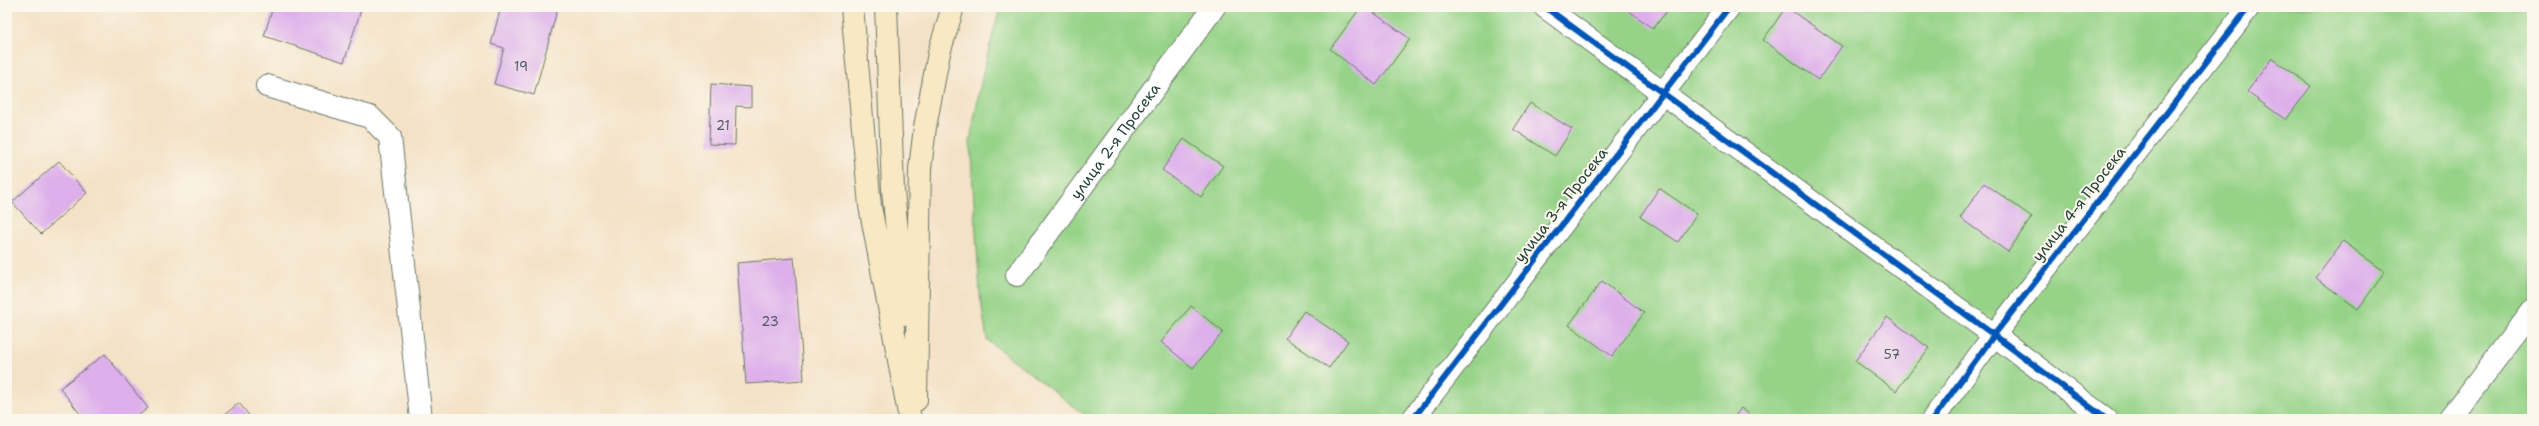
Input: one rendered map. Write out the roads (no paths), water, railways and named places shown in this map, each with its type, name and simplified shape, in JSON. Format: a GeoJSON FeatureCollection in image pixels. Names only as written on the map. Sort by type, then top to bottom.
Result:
{"type":"FeatureCollection","features":[{"type":"Feature","properties":{"kind":"street"},"geometry":{"type":"LineString","coordinates":[[852,7],[870,206],[910,419]]}},
{"type":"Feature","properties":{"kind":"street"},"geometry":{"type":"LineString","coordinates":[[886,7],[893,190],[915,419]]}},
{"type":"Feature","properties":{"kind":"street"},"geometry":{"type":"LineString","coordinates":[[915,419],[920,169],[925,128],[939,53],[953,7]]}},
{"type":"Feature","properties":{"kind":"street","name":"улица 2-я Просека"},"geometry":{"type":"LineString","coordinates":[[1016,275],[1214,7]]}},
{"type":"Feature","properties":{"kind":"street"},"geometry":{"type":"LineString","coordinates":[[1545,7],[1994,335],[2106,419]]}},
{"type":"Feature","properties":{"kind":"street","name":"улица 3-я Просека"},"geometry":{"type":"LineString","coordinates":[[1413,419],[1729,7]]}},
{"type":"Feature","properties":{"kind":"street","name":"улица 4-я Просека"},"geometry":{"type":"LineString","coordinates":[[1933,419],[1994,335],[2249,7]]}},
{"type":"Feature","properties":{"kind":"street"},"geometry":{"type":"LineString","coordinates":[[267,86],[370,117],[390,137],[421,419]]}},
{"type":"Feature","properties":{"kind":"street"},"geometry":{"type":"LineString","coordinates":[[2450,419],[2532,311]]}}]}
